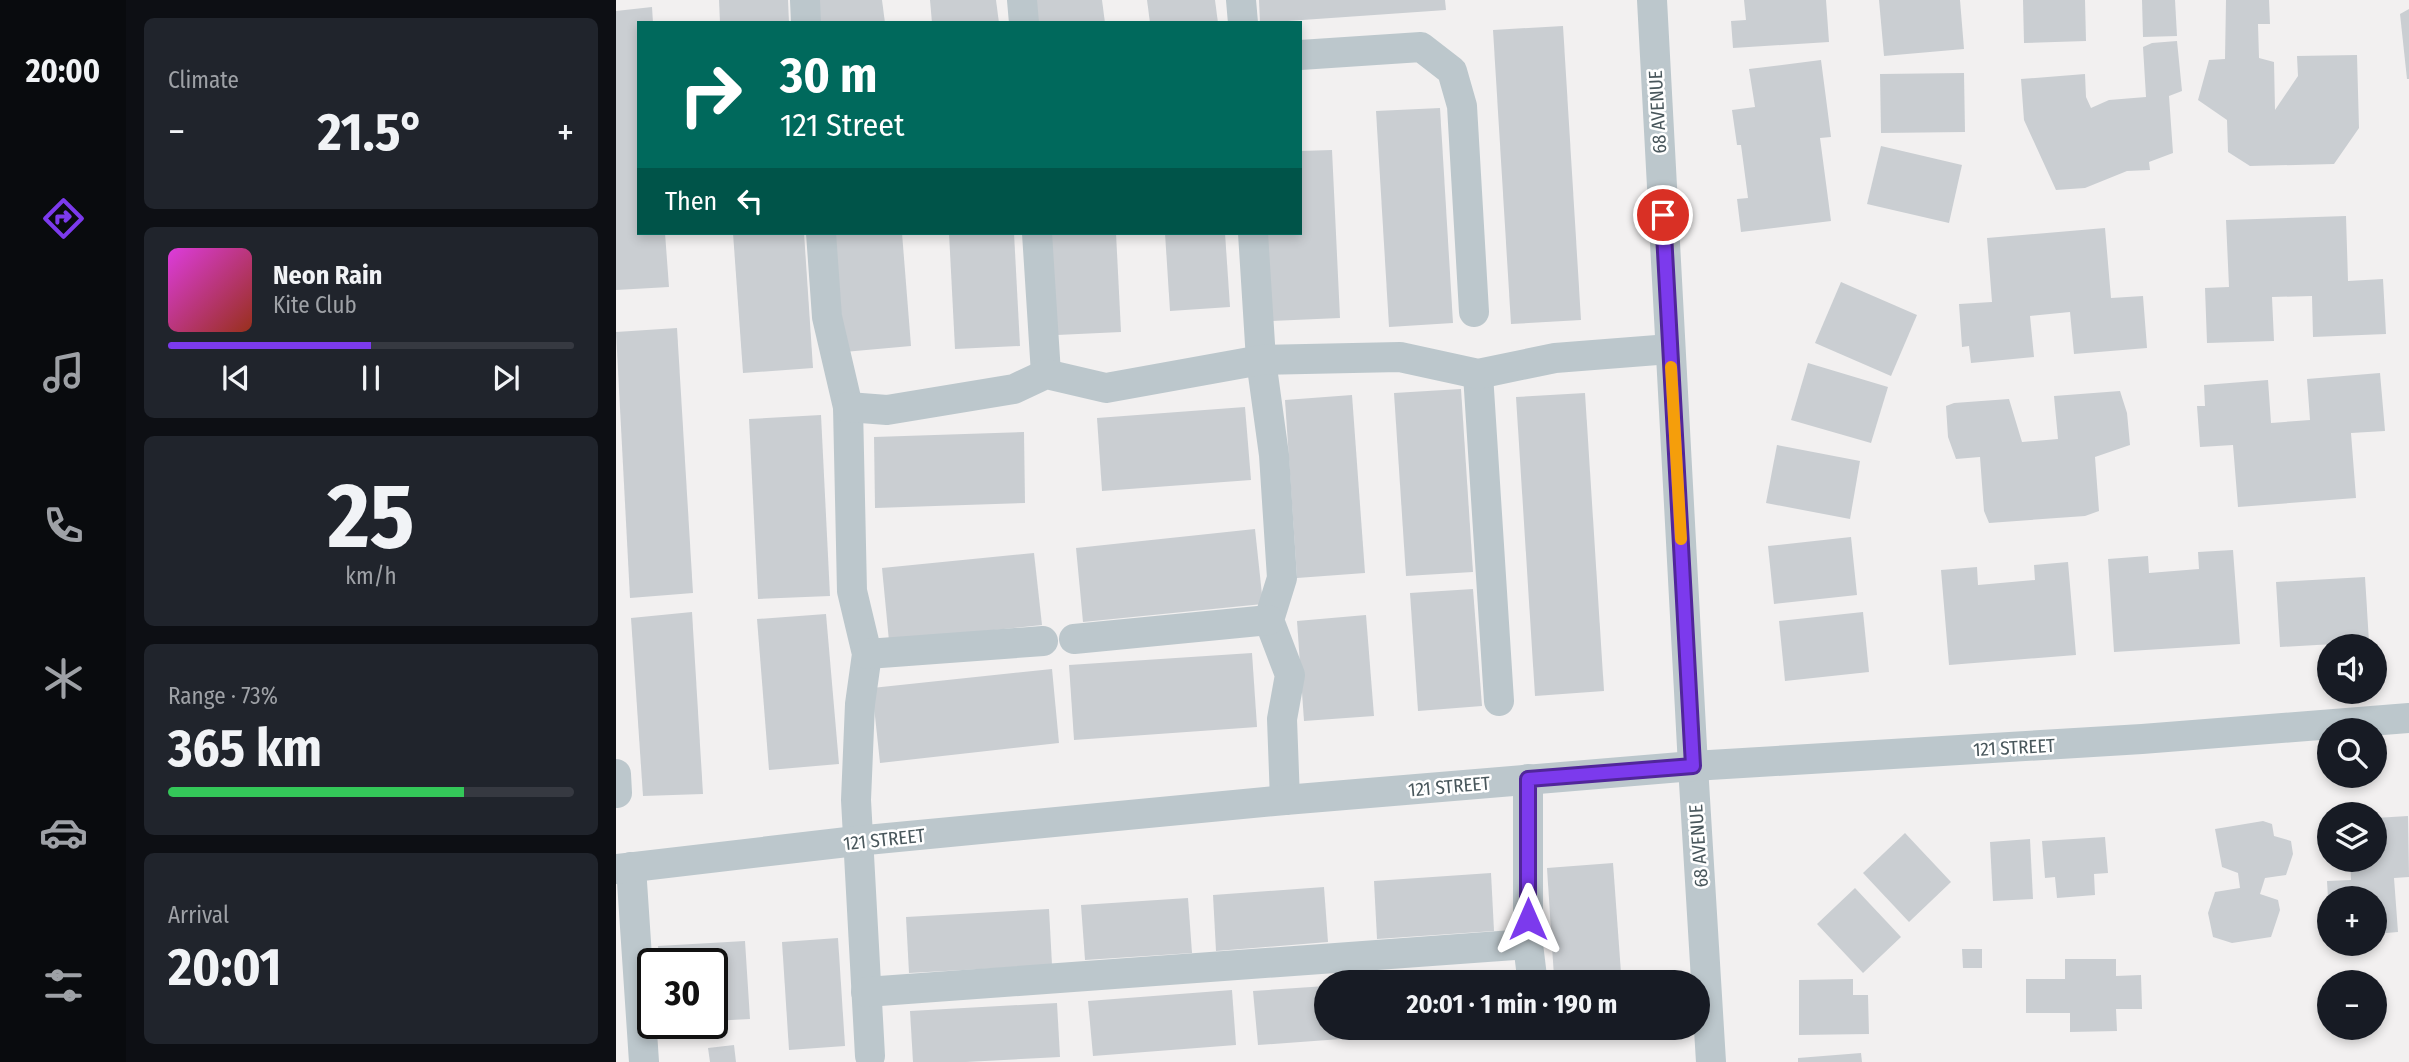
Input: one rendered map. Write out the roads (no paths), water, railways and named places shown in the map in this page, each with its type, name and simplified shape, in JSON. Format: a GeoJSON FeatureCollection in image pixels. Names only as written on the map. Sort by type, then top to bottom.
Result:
{"type":"FeatureCollection","features":[{"type":"Feature","properties":{"kind":"street"},"geometry":{"type":"LineString","coordinates":[[805,0],[806,21]]}},
{"type":"Feature","properties":{"kind":"street"},"geometry":{"type":"LineString","coordinates":[[1022,0],[1024,21]]}},
{"type":"Feature","properties":{"kind":"street"},"geometry":{"type":"LineString","coordinates":[[1241,0],[1243,21]]}},
{"type":"Feature","properties":{"kind":"street","name":"68 AVENUE"},"geometry":{"type":"LineString","coordinates":[[1651,0],[1693,766],[1701,970]]}},
{"type":"Feature","properties":{"kind":"street"},"geometry":{"type":"LineString","coordinates":[[1302,55],[1421,47],[1452,71],[1462,106],[1474,312]]}},
{"type":"Feature","properties":{"kind":"street"},"geometry":{"type":"LineString","coordinates":[[821,235],[827,317],[848,407],[852,591],[867,654],[860,705],[856,841],[870,1056]]}},
{"type":"Feature","properties":{"kind":"street"},"geometry":{"type":"LineString","coordinates":[[1037,235],[1046,374]]}},
{"type":"Feature","properties":{"kind":"street"},"geometry":{"type":"LineString","coordinates":[[1253,235],[1261,360],[1274,455],[1282,578],[1269,620],[1290,675],[1282,719],[1284,800]]}},
{"type":"Feature","properties":{"kind":"street"},"geometry":{"type":"LineString","coordinates":[[848,407],[887,410],[1014,389],[1046,374],[1106,388],[1261,360],[1400,357],[1478,374],[1555,358],[1670,349]]}},
{"type":"Feature","properties":{"kind":"street"},"geometry":{"type":"LineString","coordinates":[[1478,374],[1499,701]]}},
{"type":"Feature","properties":{"kind":"street"},"geometry":{"type":"LineString","coordinates":[[1074,639],[1269,620]]}},
{"type":"Feature","properties":{"kind":"street"},"geometry":{"type":"LineString","coordinates":[[867,654],[1043,641]]}},
{"type":"Feature","properties":{"kind":"street","name":"121 STREET"},"geometry":{"type":"LineString","coordinates":[[624,868],[856,841],[1528,779],[1693,766],[2142,739],[2409,718]]}},
{"type":"Feature","properties":{"kind":"street"},"geometry":{"type":"LineString","coordinates":[[1528,779],[1528,944],[1531,970]]}},
{"type":"Feature","properties":{"kind":"street"},"geometry":{"type":"LineString","coordinates":[[624,868],[643,1062]]}},
{"type":"Feature","properties":{"kind":"street"},"geometry":{"type":"LineString","coordinates":[[866,992],[1528,944]]}},
{"type":"Feature","properties":{"kind":"street","name":"68 AVENUE"},"geometry":{"type":"LineString","coordinates":[[1708,1040],[1711,1062]]}}]}
